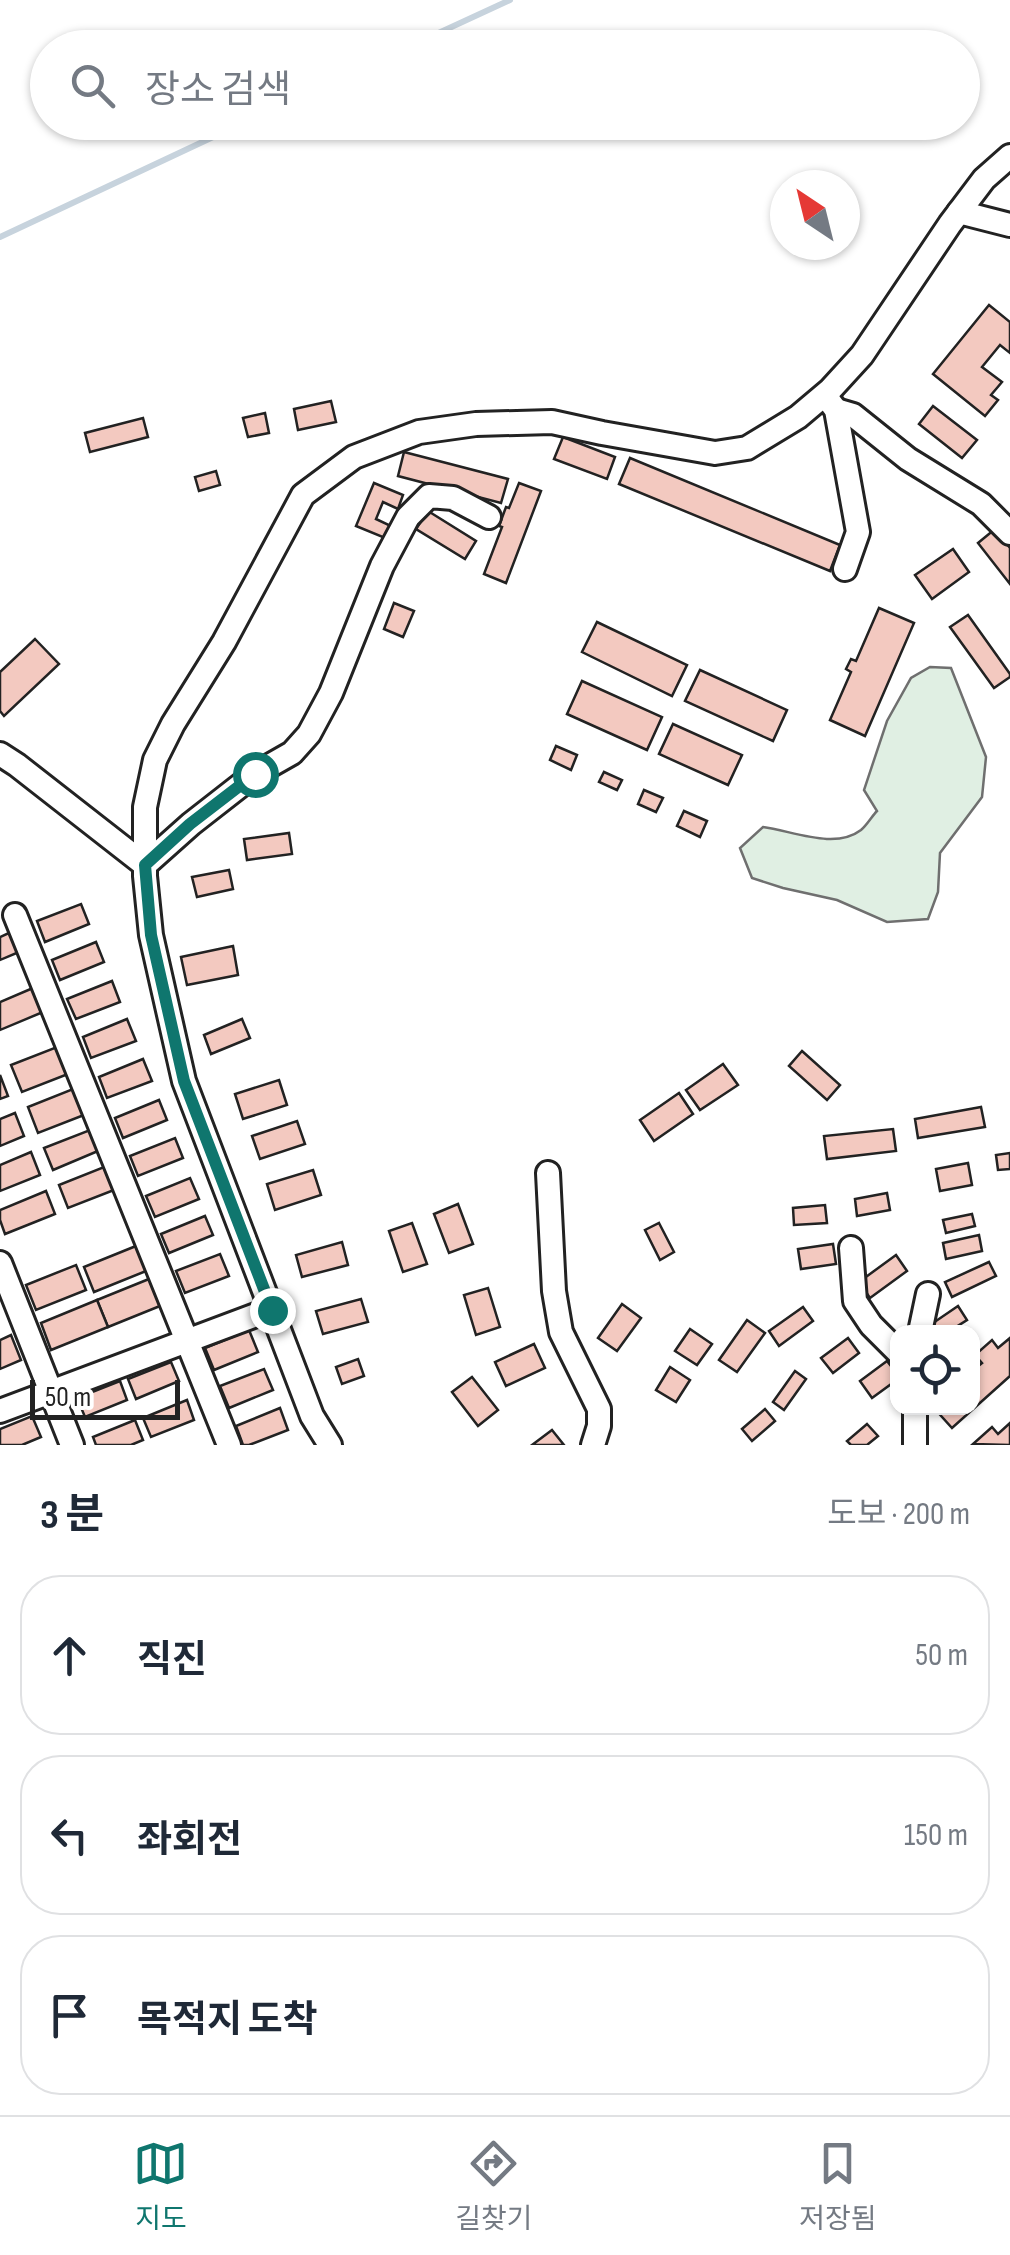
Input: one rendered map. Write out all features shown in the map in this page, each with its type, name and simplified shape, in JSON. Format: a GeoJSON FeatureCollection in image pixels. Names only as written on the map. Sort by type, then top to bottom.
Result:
{"type":"FeatureCollection","features":[{"type":"Feature","properties":{"kind":"street"},"geometry":{"type":"LineString","coordinates":[[330,1445],[312,1416],[184,1081],[151,935],[145,807],[155,760],[173,724],[224,642],[303,495],[354,457],[418,432],[476,424],[552,422],[714,453],[748,448],[831,402],[959,212],[984,180],[1010,156]]}},
{"type":"Feature","properties":{"kind":"street"},"geometry":{"type":"LineString","coordinates":[[959,212],[1010,224]]}},
{"type":"Feature","properties":{"kind":"street"},"geometry":{"type":"LineString","coordinates":[[831,402],[908,459],[981,504],[1010,534]]}},
{"type":"Feature","properties":{"kind":"street"},"geometry":{"type":"LineString","coordinates":[[831,402],[858,532],[845,569]]}},
{"type":"Feature","properties":{"kind":"street"},"geometry":{"type":"LineString","coordinates":[[145,865],[255,774],[292,753],[309,734],[331,694],[382,566],[408,517],[430,496],[453,498],[489,516]]}},
{"type":"Feature","properties":{"kind":"street"},"geometry":{"type":"LineString","coordinates":[[0,754],[145,865]]}},
{"type":"Feature","properties":{"kind":"street"},"geometry":{"type":"LineString","coordinates":[[15,915],[229,1445]]}},
{"type":"Feature","properties":{"kind":"street"},"geometry":{"type":"LineString","coordinates":[[548,1173],[556,1304],[561,1332],[599,1409],[593,1445]]}},
{"type":"Feature","properties":{"kind":"street"},"geometry":{"type":"LineString","coordinates":[[851,1248],[855,1300],[871,1325],[890,1344]]}},
{"type":"Feature","properties":{"kind":"street"},"geometry":{"type":"LineString","coordinates":[[0,1262],[72,1445]]}},
{"type":"Feature","properties":{"kind":"street"},"geometry":{"type":"LineString","coordinates":[[921,1325],[928,1294]]}},
{"type":"Feature","properties":{"kind":"street"},"geometry":{"type":"LineString","coordinates":[[0,1411],[272,1310]]}},
{"type":"Feature","properties":{"kind":"street"},"geometry":{"type":"LineString","coordinates":[[915,1415],[915,1445]]}},
{"type":"Feature","properties":{"kind":"green space"},"geometry":{"type":"Polygon","coordinates":[[[930,667],[951,668],[986,757],[982,797],[940,853],[938,892],[928,919],[887,922],[837,900],[752,878],[740,848],[763,827],[839,839],[865,826],[877,811],[864,790],[887,721],[911,678],[930,667]]]}},
{"type":"Feature","properties":{"kind":"building"},"geometry":{"type":"Polygon","coordinates":[[[989,305],[1010,322],[1010,353],[1000,345],[982,367],[1002,382],[991,395],[998,400],[985,416],[933,374],[989,305]]]}},
{"type":"Feature","properties":{"kind":"building"},"geometry":{"type":"Polygon","coordinates":[[[331,401],[336,422],[298,430],[294,409],[331,401]]]}},
{"type":"Feature","properties":{"kind":"building"},"geometry":{"type":"Polygon","coordinates":[[[933,406],[977,440],[962,458],[919,424],[933,406]]]}},
{"type":"Feature","properties":{"kind":"building"},"geometry":{"type":"Polygon","coordinates":[[[265,413],[269,433],[248,437],[243,418],[265,413]]]}},
{"type":"Feature","properties":{"kind":"building"},"geometry":{"type":"Polygon","coordinates":[[[143,418],[148,437],[90,452],[85,433],[143,418]]]}},
{"type":"Feature","properties":{"kind":"building"},"geometry":{"type":"Polygon","coordinates":[[[563,437],[615,457],[607,479],[554,459],[563,437]]]}},
{"type":"Feature","properties":{"kind":"building"},"geometry":{"type":"Polygon","coordinates":[[[404,452],[508,479],[501,503],[398,476],[404,452]]]}},
{"type":"Feature","properties":{"kind":"building"},"geometry":{"type":"Polygon","coordinates":[[[630,458],[840,545],[830,571],[619,484],[630,458]]]}},
{"type":"Feature","properties":{"kind":"building"},"geometry":{"type":"Polygon","coordinates":[[[216,471],[220,485],[199,491],[195,477],[216,471]]]}},
{"type":"Feature","properties":{"kind":"building"},"geometry":{"type":"Polygon","coordinates":[[[374,483],[403,495],[398,509],[383,502],[376,519],[391,526],[385,538],[356,526],[374,483]]]}},
{"type":"Feature","properties":{"kind":"building"},"geometry":{"type":"Polygon","coordinates":[[[519,483],[541,491],[506,583],[484,574],[506,507],[509,508],[519,483]]]}},
{"type":"Feature","properties":{"kind":"building"},"geometry":{"type":"Polygon","coordinates":[[[428,511],[476,541],[465,559],[416,529],[428,511]]]}},
{"type":"Feature","properties":{"kind":"building"},"geometry":{"type":"Polygon","coordinates":[[[995,529],[1010,548],[1010,584],[978,543],[995,529]]]}},
{"type":"Feature","properties":{"kind":"building"},"geometry":{"type":"Polygon","coordinates":[[[953,549],[969,572],[932,599],[915,575],[953,549]]]}},
{"type":"Feature","properties":{"kind":"building"},"geometry":{"type":"Polygon","coordinates":[[[394,603],[414,611],[403,637],[384,629],[394,603]]]}},
{"type":"Feature","properties":{"kind":"building"},"geometry":{"type":"Polygon","coordinates":[[[879,608],[914,623],[865,736],[830,720],[851,672],[846,669],[851,659],[856,661],[879,608]]]}},
{"type":"Feature","properties":{"kind":"building"},"geometry":{"type":"Polygon","coordinates":[[[968,615],[1010,674],[994,688],[950,627],[968,615]]]}},
{"type":"Feature","properties":{"kind":"building"},"geometry":{"type":"Polygon","coordinates":[[[597,622],[687,665],[672,696],[582,652],[597,622]]]}},
{"type":"Feature","properties":{"kind":"building"},"geometry":{"type":"Polygon","coordinates":[[[35,639],[59,664],[4,716],[0,711],[0,672],[35,639]]]}},
{"type":"Feature","properties":{"kind":"building"},"geometry":{"type":"Polygon","coordinates":[[[700,670],[787,710],[773,741],[685,701],[700,670]]]}},
{"type":"Feature","properties":{"kind":"building"},"geometry":{"type":"Polygon","coordinates":[[[582,681],[662,717],[647,750],[567,714],[582,681]]]}},
{"type":"Feature","properties":{"kind":"building"},"geometry":{"type":"Polygon","coordinates":[[[673,724],[742,755],[728,785],[659,754],[673,724]]]}},
{"type":"Feature","properties":{"kind":"building"},"geometry":{"type":"Polygon","coordinates":[[[556,746],[577,755],[571,770],[550,760],[556,746]]]}},
{"type":"Feature","properties":{"kind":"building"},"geometry":{"type":"Polygon","coordinates":[[[604,772],[622,780],[617,790],[599,782],[604,772]]]}},
{"type":"Feature","properties":{"kind":"building"},"geometry":{"type":"Polygon","coordinates":[[[644,790],[663,798],[656,812],[638,804],[644,790]]]}},
{"type":"Feature","properties":{"kind":"building"},"geometry":{"type":"Polygon","coordinates":[[[684,811],[707,821],[700,837],[677,826],[684,811]]]}},
{"type":"Feature","properties":{"kind":"building"},"geometry":{"type":"Polygon","coordinates":[[[289,833],[292,854],[247,860],[244,839],[289,833]]]}},
{"type":"Feature","properties":{"kind":"building"},"geometry":{"type":"Polygon","coordinates":[[[229,870],[233,889],[197,897],[192,877],[229,870]]]}},
{"type":"Feature","properties":{"kind":"building"},"geometry":{"type":"Polygon","coordinates":[[[81,904],[89,924],[45,942],[37,921],[81,904]]]}},
{"type":"Feature","properties":{"kind":"building"},"geometry":{"type":"Polygon","coordinates":[[[11,932],[19,952],[0,960],[0,937],[11,932]]]}},
{"type":"Feature","properties":{"kind":"building"},"geometry":{"type":"Polygon","coordinates":[[[96,942],[104,962],[60,980],[52,960],[96,942]]]}},
{"type":"Feature","properties":{"kind":"building"},"geometry":{"type":"Polygon","coordinates":[[[233,946],[238,975],[187,985],[181,957],[233,946]]]}},
{"type":"Feature","properties":{"kind":"building"},"geometry":{"type":"Polygon","coordinates":[[[112,981],[120,1002],[76,1019],[67,999],[112,981]]]}},
{"type":"Feature","properties":{"kind":"building"},"geometry":{"type":"Polygon","coordinates":[[[33,988],[43,1012],[0,1030],[0,1002],[33,988]]]}},
{"type":"Feature","properties":{"kind":"building"},"geometry":{"type":"Polygon","coordinates":[[[127,1019],[136,1041],[91,1058],[83,1037],[127,1019]]]}},
{"type":"Feature","properties":{"kind":"building"},"geometry":{"type":"Polygon","coordinates":[[[242,1019],[250,1038],[211,1054],[204,1035],[242,1019]]]}},
{"type":"Feature","properties":{"kind":"building"},"geometry":{"type":"Polygon","coordinates":[[[57,1047],[68,1074],[22,1092],[11,1065],[57,1047]]]}},
{"type":"Feature","properties":{"kind":"building"},"geometry":{"type":"Polygon","coordinates":[[[802,1051],[840,1085],[827,1100],[789,1066],[802,1051]]]}},
{"type":"Feature","properties":{"kind":"building"},"geometry":{"type":"Polygon","coordinates":[[[143,1059],[152,1081],[107,1098],[99,1077],[143,1059]]]}},
{"type":"Feature","properties":{"kind":"building"},"geometry":{"type":"Polygon","coordinates":[[[723,1064],[738,1085],[700,1110],[686,1090],[723,1064]]]}},
{"type":"Feature","properties":{"kind":"building"},"geometry":{"type":"Polygon","coordinates":[[[0,1075],[8,1096],[0,1099],[0,1075]]]}},
{"type":"Feature","properties":{"kind":"building"},"geometry":{"type":"Polygon","coordinates":[[[279,1080],[287,1105],[243,1119],[235,1094],[279,1080]]]}},
{"type":"Feature","properties":{"kind":"building"},"geometry":{"type":"Polygon","coordinates":[[[73,1089],[84,1115],[38,1133],[28,1107],[73,1089]]]}},
{"type":"Feature","properties":{"kind":"building"},"geometry":{"type":"Polygon","coordinates":[[[679,1093],[693,1114],[654,1141],[640,1120],[679,1093]]]}},
{"type":"Feature","properties":{"kind":"building"},"geometry":{"type":"Polygon","coordinates":[[[159,1100],[167,1120],[123,1138],[115,1118],[159,1100]]]}},
{"type":"Feature","properties":{"kind":"building"},"geometry":{"type":"Polygon","coordinates":[[[981,1107],[985,1127],[918,1138],[915,1119],[981,1107]]]}},
{"type":"Feature","properties":{"kind":"building"},"geometry":{"type":"Polygon","coordinates":[[[15,1113],[24,1136],[0,1146],[0,1119],[15,1113]]]}},
{"type":"Feature","properties":{"kind":"building"},"geometry":{"type":"Polygon","coordinates":[[[297,1121],[305,1144],[260,1159],[252,1136],[297,1121]]]}},
{"type":"Feature","properties":{"kind":"building"},"geometry":{"type":"Polygon","coordinates":[[[893,1129],[896,1151],[827,1159],[824,1136],[893,1129]]]}},
{"type":"Feature","properties":{"kind":"building"},"geometry":{"type":"Polygon","coordinates":[[[90,1130],[98,1151],[53,1170],[44,1148],[90,1130]]]}},
{"type":"Feature","properties":{"kind":"building"},"geometry":{"type":"Polygon","coordinates":[[[175,1138],[183,1158],[138,1176],[130,1156],[175,1138]]]}},
{"type":"Feature","properties":{"kind":"building"},"geometry":{"type":"Polygon","coordinates":[[[31,1152],[40,1175],[0,1191],[0,1165],[31,1152]]]}},
{"type":"Feature","properties":{"kind":"building"},"geometry":{"type":"Polygon","coordinates":[[[1010,1153],[1010,1169],[998,1170],[996,1155],[1010,1153]]]}},
{"type":"Feature","properties":{"kind":"building"},"geometry":{"type":"Polygon","coordinates":[[[968,1163],[972,1185],[940,1191],[936,1169],[968,1163]]]}},
{"type":"Feature","properties":{"kind":"building"},"geometry":{"type":"Polygon","coordinates":[[[104,1167],[114,1190],[68,1208],[59,1185],[104,1167]]]}},
{"type":"Feature","properties":{"kind":"building"},"geometry":{"type":"Polygon","coordinates":[[[313,1170],[321,1195],[275,1210],[267,1184],[313,1170]]]}},
{"type":"Feature","properties":{"kind":"building"},"geometry":{"type":"Polygon","coordinates":[[[190,1178],[199,1199],[155,1217],[146,1196],[190,1178]]]}},
{"type":"Feature","properties":{"kind":"building"},"geometry":{"type":"Polygon","coordinates":[[[46,1191],[55,1214],[5,1234],[0,1210],[46,1191]]]}},
{"type":"Feature","properties":{"kind":"building"},"geometry":{"type":"Polygon","coordinates":[[[887,1193],[890,1210],[857,1216],[855,1199],[887,1193]]]}},
{"type":"Feature","properties":{"kind":"building"},"geometry":{"type":"Polygon","coordinates":[[[458,1204],[473,1244],[449,1253],[434,1214],[458,1204]]]}},
{"type":"Feature","properties":{"kind":"building"},"geometry":{"type":"Polygon","coordinates":[[[825,1205],[827,1223],[794,1225],[793,1208],[825,1205]]]}},
{"type":"Feature","properties":{"kind":"building"},"geometry":{"type":"Polygon","coordinates":[[[972,1214],[975,1226],[946,1233],[943,1220],[972,1214]]]}},
{"type":"Feature","properties":{"kind":"building"},"geometry":{"type":"Polygon","coordinates":[[[205,1216],[213,1235],[169,1253],[161,1234],[205,1216]]]}},
{"type":"Feature","properties":{"kind":"building"},"geometry":{"type":"Polygon","coordinates":[[[412,1223],[427,1264],[403,1272],[389,1231],[412,1223]]]}},
{"type":"Feature","properties":{"kind":"building"},"geometry":{"type":"Polygon","coordinates":[[[659,1223],[674,1252],[660,1260],[645,1230],[659,1223]]]}},
{"type":"Feature","properties":{"kind":"building"},"geometry":{"type":"Polygon","coordinates":[[[979,1235],[982,1251],[946,1259],[943,1243],[979,1235]]]}},
{"type":"Feature","properties":{"kind":"building"},"geometry":{"type":"Polygon","coordinates":[[[342,1242],[348,1265],[302,1277],[296,1255],[342,1242]]]}},
{"type":"Feature","properties":{"kind":"building"},"geometry":{"type":"Polygon","coordinates":[[[833,1244],[836,1264],[801,1269],[798,1249],[833,1244]]]}},
{"type":"Feature","properties":{"kind":"building"},"geometry":{"type":"Polygon","coordinates":[[[136,1246],[146,1271],[94,1292],[84,1267],[136,1246]]]}},
{"type":"Feature","properties":{"kind":"building"},"geometry":{"type":"Polygon","coordinates":[[[220,1254],[229,1276],[185,1293],[176,1271],[220,1254]]]}},
{"type":"Feature","properties":{"kind":"building"},"geometry":{"type":"Polygon","coordinates":[[[896,1255],[907,1271],[870,1298],[859,1282],[896,1255]]]}},
{"type":"Feature","properties":{"kind":"building"},"geometry":{"type":"Polygon","coordinates":[[[989,1262],[996,1276],[952,1297],[945,1282],[989,1262]]]}},
{"type":"Feature","properties":{"kind":"building"},"geometry":{"type":"Polygon","coordinates":[[[76,1265],[86,1290],[36,1310],[26,1285],[76,1265]]]}},
{"type":"Feature","properties":{"kind":"building"},"geometry":{"type":"Polygon","coordinates":[[[149,1279],[160,1306],[108,1327],[97,1300],[149,1279]]]}},
{"type":"Feature","properties":{"kind":"building"},"geometry":{"type":"Polygon","coordinates":[[[488,1288],[500,1327],[476,1335],[464,1295],[488,1288]]]}},
{"type":"Feature","properties":{"kind":"building"},"geometry":{"type":"Polygon","coordinates":[[[361,1299],[368,1322],[323,1334],[316,1311],[361,1299]]]}},
{"type":"Feature","properties":{"kind":"building"},"geometry":{"type":"Polygon","coordinates":[[[97,1300],[108,1327],[51,1350],[41,1323],[97,1300]]]}},
{"type":"Feature","properties":{"kind":"building"},"geometry":{"type":"Polygon","coordinates":[[[622,1304],[641,1318],[617,1351],[598,1338],[622,1304]]]}},
{"type":"Feature","properties":{"kind":"building"},"geometry":{"type":"Polygon","coordinates":[[[958,1306],[967,1320],[959,1325],[933,1323],[958,1306]]]}},
{"type":"Feature","properties":{"kind":"building"},"geometry":{"type":"Polygon","coordinates":[[[803,1307],[813,1321],[779,1346],[769,1331],[803,1307]]]}},
{"type":"Feature","properties":{"kind":"building"},"geometry":{"type":"Polygon","coordinates":[[[747,1320],[765,1333],[737,1372],[719,1360],[747,1320]]]}},
{"type":"Feature","properties":{"kind":"building"},"geometry":{"type":"Polygon","coordinates":[[[690,1329],[712,1344],[697,1365],[675,1351],[690,1329]]]}},
{"type":"Feature","properties":{"kind":"building"},"geometry":{"type":"Polygon","coordinates":[[[249,1330],[258,1352],[214,1370],[205,1348],[249,1330]]]}},
{"type":"Feature","properties":{"kind":"building"},"geometry":{"type":"Polygon","coordinates":[[[11,1335],[21,1360],[0,1369],[0,1340],[11,1335]]]}},
{"type":"Feature","properties":{"kind":"building"},"geometry":{"type":"Polygon","coordinates":[[[848,1338],[859,1353],[833,1373],[821,1358],[848,1338]]]}},
{"type":"Feature","properties":{"kind":"building"},"geometry":{"type":"Polygon","coordinates":[[[1010,1338],[1010,1376],[980,1403],[980,1351],[992,1340],[998,1348],[1010,1338]]]}},
{"type":"Feature","properties":{"kind":"building"},"geometry":{"type":"Polygon","coordinates":[[[534,1344],[545,1368],[506,1386],[495,1362],[534,1344]]]}},
{"type":"Feature","properties":{"kind":"building"},"geometry":{"type":"Polygon","coordinates":[[[358,1359],[364,1376],[342,1384],[336,1367],[358,1359]]]}},
{"type":"Feature","properties":{"kind":"building"},"geometry":{"type":"Polygon","coordinates":[[[887,1361],[890,1365],[890,1385],[872,1398],[860,1381],[887,1361]]]}},
{"type":"Feature","properties":{"kind":"building"},"geometry":{"type":"Polygon","coordinates":[[[171,1362],[179,1381],[136,1399],[128,1379],[171,1362]]]}},
{"type":"Feature","properties":{"kind":"building"},"geometry":{"type":"Polygon","coordinates":[[[670,1367],[690,1380],[676,1402],[656,1390],[670,1367]]]}},
{"type":"Feature","properties":{"kind":"building"},"geometry":{"type":"Polygon","coordinates":[[[264,1369],[273,1390],[229,1408],[220,1386],[264,1369]]]}},
{"type":"Feature","properties":{"kind":"building"},"geometry":{"type":"Polygon","coordinates":[[[795,1371],[806,1379],[784,1410],[773,1402],[795,1371]]]}},
{"type":"Feature","properties":{"kind":"building"},"geometry":{"type":"Polygon","coordinates":[[[472,1377],[498,1410],[478,1426],[452,1392],[472,1377]]]}},
{"type":"Feature","properties":{"kind":"building"},"geometry":{"type":"Polygon","coordinates":[[[120,1381],[127,1400],[85,1417],[77,1398],[120,1381]]]}},
{"type":"Feature","properties":{"kind":"building"},"geometry":{"type":"Polygon","coordinates":[[[187,1400],[194,1420],[151,1437],[143,1418],[187,1400]]]}},
{"type":"Feature","properties":{"kind":"building"},"geometry":{"type":"Polygon","coordinates":[[[280,1408],[288,1430],[243,1445],[236,1426],[280,1408]]]}},
{"type":"Feature","properties":{"kind":"building"},"geometry":{"type":"Polygon","coordinates":[[[765,1409],[775,1421],[752,1441],[742,1429],[765,1409]]]}},
{"type":"Feature","properties":{"kind":"building"},"geometry":{"type":"Polygon","coordinates":[[[940,1415],[966,1415],[952,1428],[940,1415]]]}},
{"type":"Feature","properties":{"kind":"building"},"geometry":{"type":"Polygon","coordinates":[[[32,1416],[41,1437],[22,1445],[0,1445],[0,1429],[32,1416]]]}},
{"type":"Feature","properties":{"kind":"building"},"geometry":{"type":"Polygon","coordinates":[[[135,1420],[143,1440],[131,1445],[96,1445],[93,1437],[135,1420]]]}},
{"type":"Feature","properties":{"kind":"building"},"geometry":{"type":"Polygon","coordinates":[[[1010,1423],[1010,1445],[973,1444],[992,1427],[998,1434],[1010,1423]]]}},
{"type":"Feature","properties":{"kind":"building"},"geometry":{"type":"Polygon","coordinates":[[[867,1424],[878,1436],[867,1445],[851,1445],[847,1441],[867,1424]]]}},
{"type":"Feature","properties":{"kind":"building"},"geometry":{"type":"Polygon","coordinates":[[[552,1430],[564,1445],[532,1445],[552,1430]]]}},
{"type":"Feature","properties":{"kind":"waterway"},"geometry":{"type":"LineString","coordinates":[[445,30],[510,0]]}},
{"type":"Feature","properties":{"kind":"waterway"},"geometry":{"type":"LineString","coordinates":[[0,237],[207,140]]}},
{"type":"Feature","properties":{"kind":"route"},"geometry":{"type":"LineString","coordinates":[[255,774],[145,865],[145,876],[151,935],[184,1081],[272,1310]]}}]}
